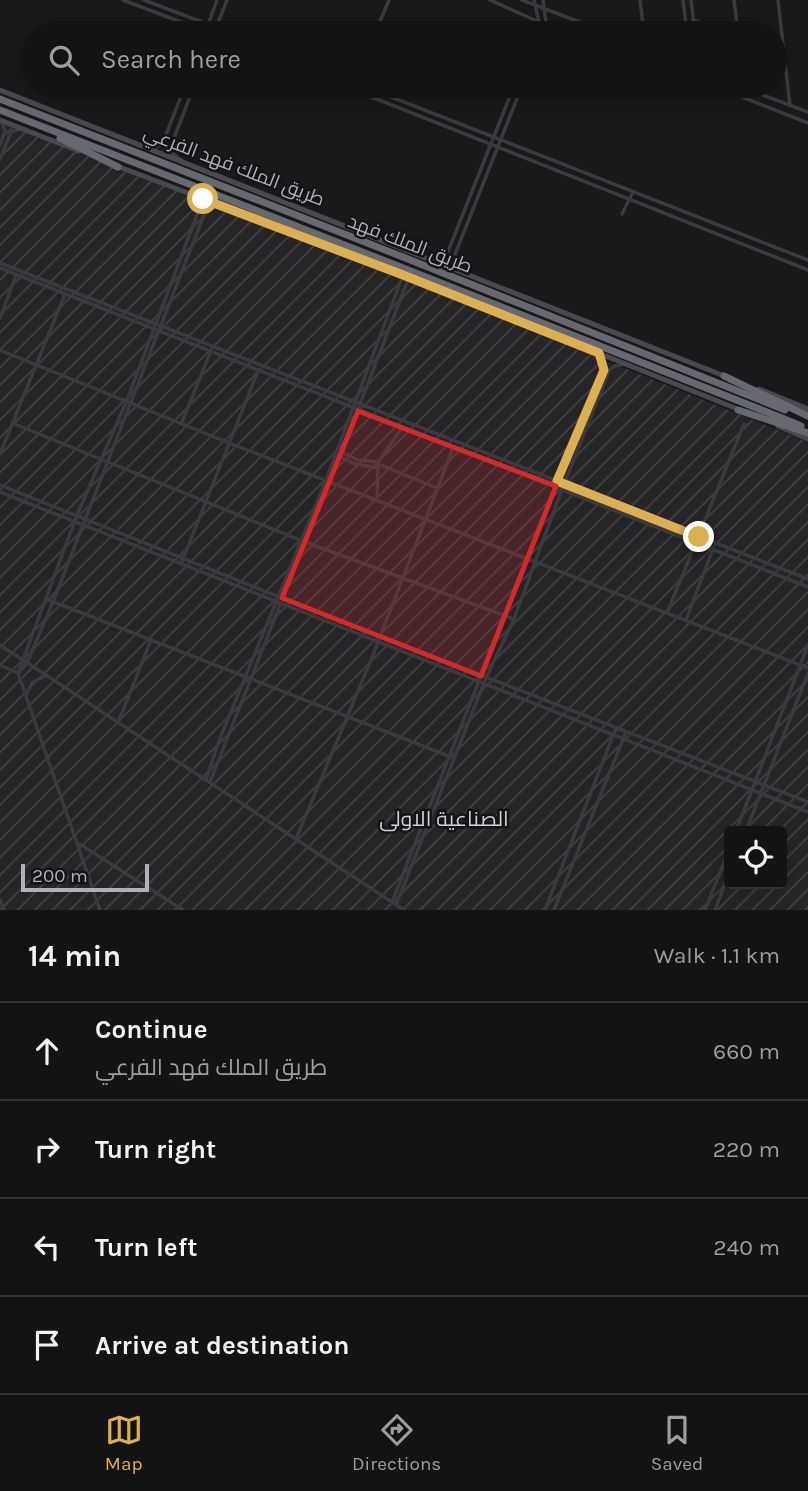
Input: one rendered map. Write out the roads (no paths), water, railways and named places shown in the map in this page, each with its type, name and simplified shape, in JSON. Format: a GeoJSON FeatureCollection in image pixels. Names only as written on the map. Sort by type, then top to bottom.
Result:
{"type":"FeatureCollection","features":[{"type":"Feature","properties":{"kind":"highway","name":"طريق الملك فهد"},"geometry":{"type":"LineString","coordinates":[[0,99],[403,257],[784,414],[808,431]]}},
{"type":"Feature","properties":{"kind":"highway","name":"طريق الملك فهد"},"geometry":{"type":"LineString","coordinates":[[0,110],[784,414],[808,418]]}},
{"type":"Feature","properties":{"kind":"highway"},"geometry":{"type":"LineString","coordinates":[[15,116],[118,166]]}},
{"type":"Feature","properties":{"kind":"highway"},"geometry":{"type":"LineString","coordinates":[[724,376],[808,418]]}},
{"type":"Feature","properties":{"kind":"highway"},"geometry":{"type":"LineString","coordinates":[[738,410],[808,431]]}},
{"type":"Feature","properties":{"kind":"main road","name":"طريق الملك فهد الفرعي"},"geometry":{"type":"LineString","coordinates":[[0,90],[808,409]]}},
{"type":"Feature","properties":{"kind":"main road"},"geometry":{"type":"LineString","coordinates":[[0,120],[406,276],[808,439]]}},
{"type":"Feature","properties":{"kind":"main road"},"geometry":{"type":"LineString","coordinates":[[500,314],[560,332],[570,328],[572,323],[568,318],[526,298]]}},
{"type":"Feature","properties":{"kind":"street"},"geometry":{"type":"LineString","coordinates":[[123,0],[178,21]]}},
{"type":"Feature","properties":{"kind":"street"},"geometry":{"type":"LineString","coordinates":[[145,0],[200,21]]}},
{"type":"Feature","properties":{"kind":"street"},"geometry":{"type":"LineString","coordinates":[[209,21],[217,0]]}},
{"type":"Feature","properties":{"kind":"street"},"geometry":{"type":"LineString","coordinates":[[218,21],[227,0]]}},
{"type":"Feature","properties":{"kind":"street"},"geometry":{"type":"LineString","coordinates":[[380,21],[389,0]]}},
{"type":"Feature","properties":{"kind":"street"},"geometry":{"type":"LineString","coordinates":[[490,0],[537,21]]}},
{"type":"Feature","properties":{"kind":"street"},"geometry":{"type":"LineString","coordinates":[[522,0],[577,21]]}},
{"type":"Feature","properties":{"kind":"street"},"geometry":{"type":"LineString","coordinates":[[543,0],[547,21]]}},
{"type":"Feature","properties":{"kind":"street"},"geometry":{"type":"LineString","coordinates":[[640,0],[643,21]]}},
{"type":"Feature","properties":{"kind":"street"},"geometry":{"type":"LineString","coordinates":[[683,0],[686,21]]}},
{"type":"Feature","properties":{"kind":"street"},"geometry":{"type":"LineString","coordinates":[[691,0],[694,20]]}},
{"type":"Feature","properties":{"kind":"street"},"geometry":{"type":"LineString","coordinates":[[734,0],[737,21]]}},
{"type":"Feature","properties":{"kind":"street"},"geometry":{"type":"LineString","coordinates":[[778,0],[781,21]]}},
{"type":"Feature","properties":{"kind":"street"},"geometry":{"type":"LineString","coordinates":[[534,3],[539,21]]}},
{"type":"Feature","properties":{"kind":"street"},"geometry":{"type":"LineString","coordinates":[[787,75],[790,106]]}},
{"type":"Feature","properties":{"kind":"street"},"geometry":{"type":"LineString","coordinates":[[145,148],[158,148],[162,145],[180,98]]}},
{"type":"Feature","properties":{"kind":"street"},"geometry":{"type":"LineString","coordinates":[[188,166],[172,153],[171,146],[189,98]]}},
{"type":"Feature","properties":{"kind":"street"},"geometry":{"type":"LineString","coordinates":[[374,98],[808,270]]}},
{"type":"Feature","properties":{"kind":"street"},"geometry":{"type":"LineString","coordinates":[[393,98],[808,260]]}},
{"type":"Feature","properties":{"kind":"street"},"geometry":{"type":"LineString","coordinates":[[443,264],[509,98]]}},
{"type":"Feature","properties":{"kind":"street"},"geometry":{"type":"LineString","coordinates":[[450,267],[517,98]]}},
{"type":"Feature","properties":{"kind":"street"},"geometry":{"type":"LineString","coordinates":[[744,98],[808,123]]}},
{"type":"Feature","properties":{"kind":"street"},"geometry":{"type":"LineString","coordinates":[[770,98],[808,112]]}},
{"type":"Feature","properties":{"kind":"street"},"geometry":{"type":"LineString","coordinates":[[0,120],[5,130],[0,145]]}},
{"type":"Feature","properties":{"kind":"street"},"geometry":{"type":"LineString","coordinates":[[0,159],[13,129],[21,128]]}},
{"type":"Feature","properties":{"kind":"street"},"geometry":{"type":"LineString","coordinates":[[622,214],[633,192]]}},
{"type":"Feature","properties":{"kind":"street"},"geometry":{"type":"LineString","coordinates":[[18,673],[27,663],[53,602],[81,524],[108,462],[152,329],[158,326],[180,258],[206,200]]}},
{"type":"Feature","properties":{"kind":"street"},"geometry":{"type":"LineString","coordinates":[[100,910],[18,673],[77,515],[128,402],[186,261],[206,200]]}},
{"type":"Feature","properties":{"kind":"street"},"geometry":{"type":"LineString","coordinates":[[180,258],[186,261]]}},
{"type":"Feature","properties":{"kind":"street"},"geometry":{"type":"LineString","coordinates":[[0,263],[152,329]]}},
{"type":"Feature","properties":{"kind":"street"},"geometry":{"type":"LineString","coordinates":[[0,268],[260,365],[402,428],[454,445]]}},
{"type":"Feature","properties":{"kind":"street"},"geometry":{"type":"LineString","coordinates":[[0,318],[16,275]]}},
{"type":"Feature","properties":{"kind":"street"},"geometry":{"type":"LineString","coordinates":[[208,781],[219,741],[249,677],[328,481],[406,276]]}},
{"type":"Feature","properties":{"kind":"street"},"geometry":{"type":"LineString","coordinates":[[0,454],[67,291]]}},
{"type":"Feature","properties":{"kind":"street"},"geometry":{"type":"LineString","coordinates":[[158,326],[210,352],[258,371],[808,579]]}},
{"type":"Feature","properties":{"kind":"street"},"geometry":{"type":"LineString","coordinates":[[0,349],[229,443],[800,665],[808,671],[748,826]]}},
{"type":"Feature","properties":{"kind":"street"},"geometry":{"type":"LineString","coordinates":[[183,422],[210,352]]}},
{"type":"Feature","properties":{"kind":"street"},"geometry":{"type":"LineString","coordinates":[[394,904],[484,684],[484,677],[527,558],[604,370],[599,353]]}},
{"type":"Feature","properties":{"kind":"street"},"geometry":{"type":"LineString","coordinates":[[452,758],[478,682],[484,677],[514,619],[534,561],[609,372],[613,367],[623,364]]}},
{"type":"Feature","properties":{"kind":"street"},"geometry":{"type":"LineString","coordinates":[[181,564],[260,365]]}},
{"type":"Feature","properties":{"kind":"street"},"geometry":{"type":"LineString","coordinates":[[328,481],[341,455],[356,407]]}},
{"type":"Feature","properties":{"kind":"street"},"geometry":{"type":"LineString","coordinates":[[582,419],[588,422]]}},
{"type":"Feature","properties":{"kind":"street"},"geometry":{"type":"LineString","coordinates":[[12,424],[303,541],[514,619]]}},
{"type":"Feature","properties":{"kind":"street"},"geometry":{"type":"LineString","coordinates":[[667,613],[744,424]]}},
{"type":"Feature","properties":{"kind":"street"},"geometry":{"type":"LineString","coordinates":[[377,500],[378,465],[402,428]]}},
{"type":"Feature","properties":{"kind":"street"},"geometry":{"type":"LineString","coordinates":[[296,839],[454,445]]}},
{"type":"Feature","properties":{"kind":"street"},"geometry":{"type":"LineString","coordinates":[[341,455],[355,464],[378,465],[437,488]]}},
{"type":"Feature","properties":{"kind":"street"},"geometry":{"type":"LineString","coordinates":[[99,466],[108,462]]}},
{"type":"Feature","properties":{"kind":"street"},"geometry":{"type":"LineString","coordinates":[[0,485],[808,802]]}},
{"type":"Feature","properties":{"kind":"street"},"geometry":{"type":"LineString","coordinates":[[563,486],[808,587]]}},
{"type":"Feature","properties":{"kind":"street"},"geometry":{"type":"LineString","coordinates":[[0,492],[808,812]]}},
{"type":"Feature","properties":{"kind":"street"},"geometry":{"type":"LineString","coordinates":[[543,518],[550,521]]}},
{"type":"Feature","properties":{"kind":"street"},"geometry":{"type":"LineString","coordinates":[[686,620],[713,549]]}},
{"type":"Feature","properties":{"kind":"street"},"geometry":{"type":"LineString","coordinates":[[46,599],[452,758]]}},
{"type":"Feature","properties":{"kind":"street"},"geometry":{"type":"LineString","coordinates":[[118,723],[152,639]]}},
{"type":"Feature","properties":{"kind":"street"},"geometry":{"type":"LineString","coordinates":[[0,645],[404,910]]}},
{"type":"Feature","properties":{"kind":"street"},"geometry":{"type":"LineString","coordinates":[[738,826],[808,645]]}},
{"type":"Feature","properties":{"kind":"street"},"geometry":{"type":"LineString","coordinates":[[0,665],[18,673]]}},
{"type":"Feature","properties":{"kind":"street"},"geometry":{"type":"LineString","coordinates":[[26,696],[33,682],[47,676]]}},
{"type":"Feature","properties":{"kind":"street"},"geometry":{"type":"LineString","coordinates":[[545,910],[616,728]]}},
{"type":"Feature","properties":{"kind":"street"},"geometry":{"type":"LineString","coordinates":[[554,910],[626,732]]}},
{"type":"Feature","properties":{"kind":"street"},"geometry":{"type":"LineString","coordinates":[[77,842],[183,910]]}},
{"type":"Feature","properties":{"kind":"street"},"geometry":{"type":"LineString","coordinates":[[569,849],[578,851]]}},
{"type":"Feature","properties":{"kind":"street"},"geometry":{"type":"LineString","coordinates":[[705,910],[724,870]]}},
{"type":"Feature","properties":{"kind":"street"},"geometry":{"type":"LineString","coordinates":[[715,910],[724,886]]}},
{"type":"Feature","properties":{"kind":"street"},"geometry":{"type":"LineString","coordinates":[[0,900],[4,910]]}},
{"type":"Feature","properties":{"kind":"district","name":"الصناعية الاولى"},"geometry":{"type":"Point","coordinates":[444,819]}}]}
